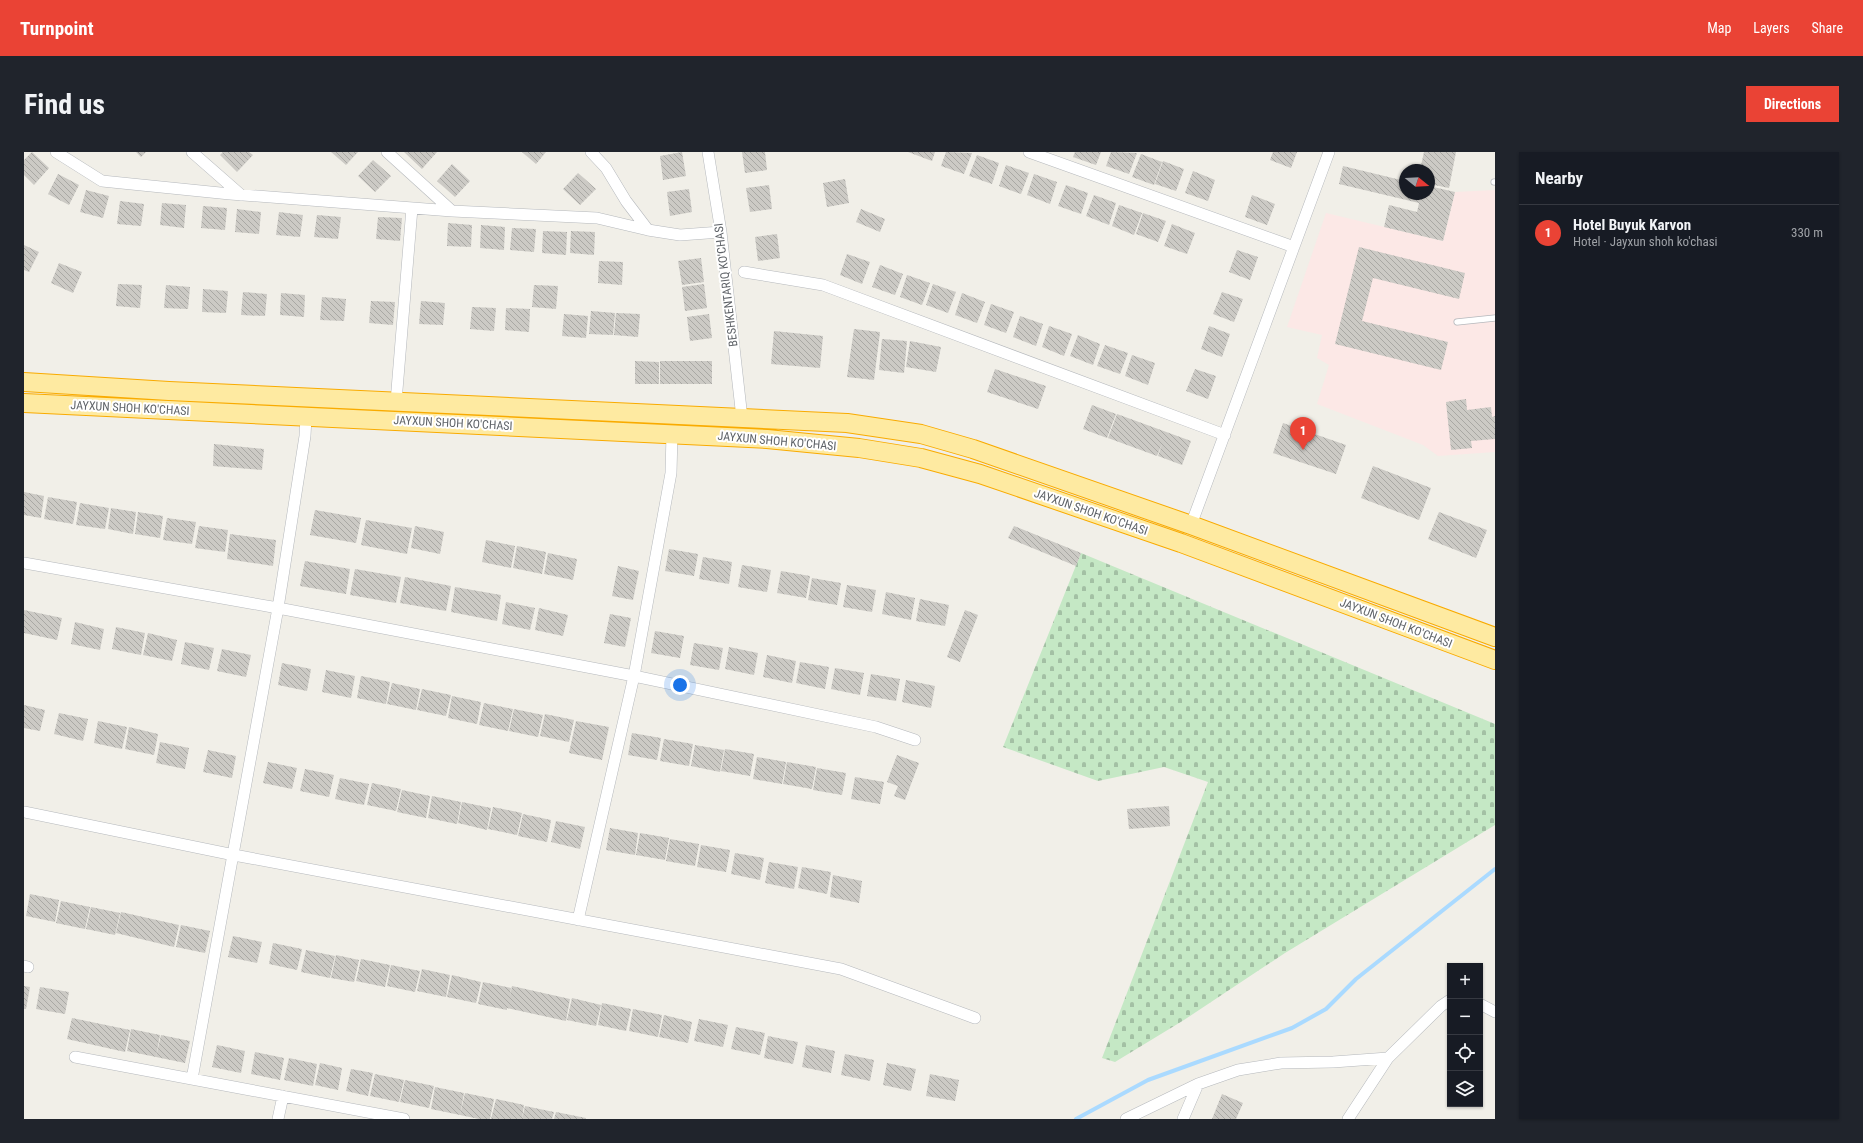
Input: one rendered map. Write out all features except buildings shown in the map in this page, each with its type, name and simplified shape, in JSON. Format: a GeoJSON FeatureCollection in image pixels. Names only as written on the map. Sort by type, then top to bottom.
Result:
{"type":"FeatureCollection","features":[{"type":"Feature","properties":{"kind":"highway","name":"JAYXUN SHOH KO'CHASI"},"geometry":{"type":"LineString","coordinates":[[24,382],[169,392],[847,423],[921,434],[973,449],[1191,525],[1495,637]]}},
{"type":"Feature","properties":{"kind":"highway","name":"JAYXUN SHOH KO'CHASI"},"geometry":{"type":"LineString","coordinates":[[24,403],[767,439],[859,448],[921,458],[980,474],[1181,543],[1495,660]]}},
{"type":"Feature","properties":{"kind":"street"},"geometry":{"type":"LineString","coordinates":[[56,152],[102,181],[241,195],[452,211],[597,218],[648,230],[680,235],[721,232]]}},
{"type":"Feature","properties":{"kind":"street"},"geometry":{"type":"LineString","coordinates":[[192,152],[241,195]]}},
{"type":"Feature","properties":{"kind":"street"},"geometry":{"type":"LineString","coordinates":[[387,152],[452,211]]}},
{"type":"Feature","properties":{"kind":"street"},"geometry":{"type":"LineString","coordinates":[[591,152],[606,168],[626,201],[648,230]]}},
{"type":"Feature","properties":{"kind":"street","name":"BESHKENTARIQ KO'CHASI"},"geometry":{"type":"LineString","coordinates":[[708,152],[721,232],[742,418]]}},
{"type":"Feature","properties":{"kind":"street"},"geometry":{"type":"LineString","coordinates":[[1029,152],[1294,247]]}},
{"type":"Feature","properties":{"kind":"street"},"geometry":{"type":"LineString","coordinates":[[1191,525],[1330,152]]}},
{"type":"Feature","properties":{"kind":"street"},"geometry":{"type":"LineString","coordinates":[[396,402],[412,208]]}},
{"type":"Feature","properties":{"kind":"street"},"geometry":{"type":"LineString","coordinates":[[744,272],[823,285],[1225,435]]}},
{"type":"Feature","properties":{"kind":"street"},"geometry":{"type":"LineString","coordinates":[[192,1079],[278,608],[305,436],[306,417]]}},
{"type":"Feature","properties":{"kind":"street"},"geometry":{"type":"LineString","coordinates":[[578,920],[634,676],[671,473],[672,434]]}},
{"type":"Feature","properties":{"kind":"street"},"geometry":{"type":"LineString","coordinates":[[24,563],[278,608],[634,676],[876,727],[915,740]]}},
{"type":"Feature","properties":{"kind":"street"},"geometry":{"type":"LineString","coordinates":[[24,812],[234,855],[841,969],[975,1018]]}},
{"type":"Feature","properties":{"kind":"street"},"geometry":{"type":"LineString","coordinates":[[1348,1119],[1388,1058],[1441,1006],[1447,1002]]}},
{"type":"Feature","properties":{"kind":"street"},"geometry":{"type":"LineString","coordinates":[[1483,1006],[1495,1012]]}},
{"type":"Feature","properties":{"kind":"street"},"geometry":{"type":"LineString","coordinates":[[75,1057],[404,1119]]}},
{"type":"Feature","properties":{"kind":"street"},"geometry":{"type":"LineString","coordinates":[[1126,1119],[1198,1084],[1238,1070],[1281,1063],[1333,1062],[1388,1058]]}},
{"type":"Feature","properties":{"kind":"street"},"geometry":{"type":"LineString","coordinates":[[1183,1119],[1198,1084]]}},
{"type":"Feature","properties":{"kind":"street"},"geometry":{"type":"LineString","coordinates":[[278,1119],[282,1096]]}},
{"type":"Feature","properties":{"kind":"lane"},"geometry":{"type":"LineString","coordinates":[[1457,322],[1495,318]]}},
{"type":"Feature","properties":{"kind":"shaded area"},"geometry":{"type":"Polygon","coordinates":[[[1495,190],[1495,452],[1438,456],[1423,445],[1317,404],[1329,365],[1317,358],[1322,335],[1287,327],[1326,213],[1443,241],[1455,192],[1495,190]]]}},
{"type":"Feature","properties":{"kind":"green space"},"geometry":{"type":"Polygon","coordinates":[[[1081,553],[1495,724],[1495,825],[1285,953],[1184,1020],[1115,1062],[1102,1058],[1208,782],[1164,767],[1098,781],[1003,747],[1081,553]]]}},
{"type":"Feature","properties":{"kind":"waterway"},"geometry":{"type":"LineString","coordinates":[[1076,1119],[1148,1080],[1292,1028],[1326,1009],[1356,979],[1495,869]]}},
{"type":"Feature","properties":{"kind":"place","name":"Hotel Buyuk Karvon"},"geometry":{"type":"Point","coordinates":[1303,450]}}]}
